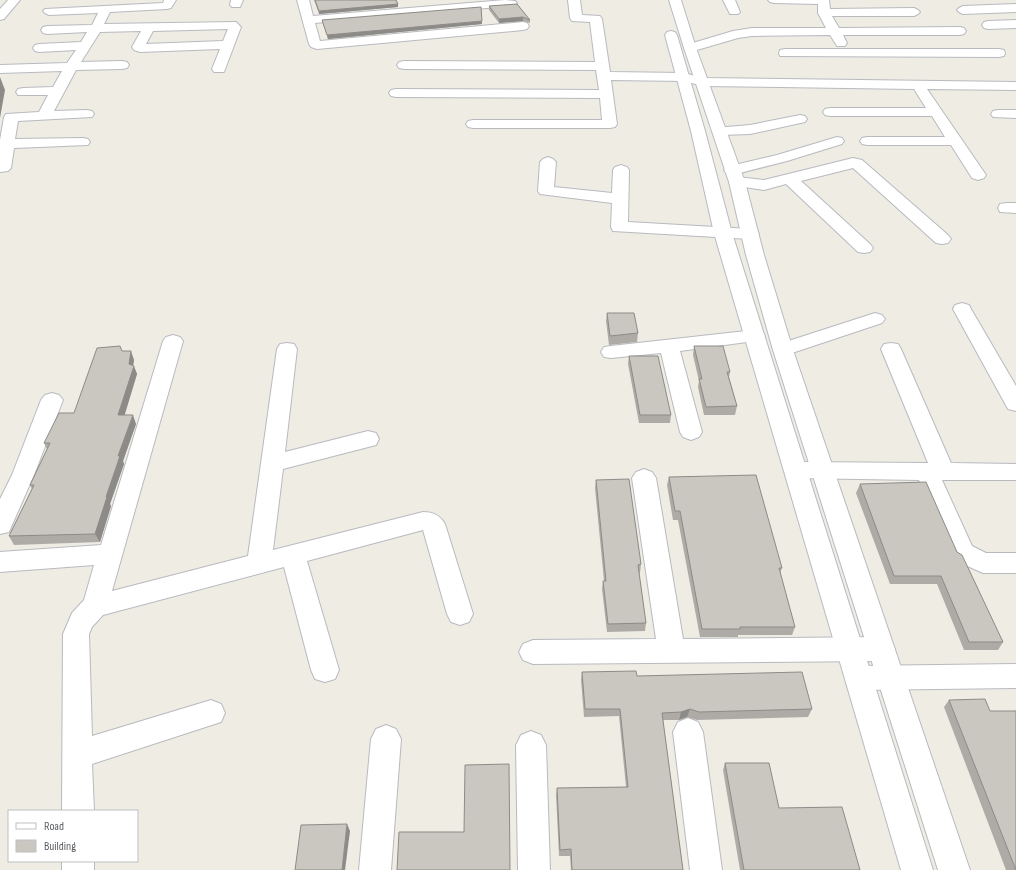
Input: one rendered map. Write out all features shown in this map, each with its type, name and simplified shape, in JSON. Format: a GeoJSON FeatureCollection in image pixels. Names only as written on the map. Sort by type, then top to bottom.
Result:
{"type":"FeatureCollection","features":[{"type":"Feature","properties":{"kind":"street"},"geometry":{"type":"LineString","coordinates":[[0,4],[3,0]]}},
{"type":"Feature","properties":{"kind":"street"},"geometry":{"type":"LineString","coordinates":[[0,16],[14,0]]}},
{"type":"Feature","properties":{"kind":"street"},"geometry":{"type":"LineString","coordinates":[[49,11],[167,6],[170,0]]}},
{"type":"Feature","properties":{"kind":"street"},"geometry":{"type":"LineString","coordinates":[[303,0],[315,44],[317,45],[522,26]]}},
{"type":"Feature","properties":{"kind":"street"},"geometry":{"type":"LineString","coordinates":[[472,124],[610,124],[596,19],[576,18],[574,0]]}},
{"type":"Feature","properties":{"kind":"street"},"geometry":{"type":"LineString","coordinates":[[661,0],[693,79],[720,131],[735,176],[783,350],[954,870]]}},
{"type":"Feature","properties":{"kind":"street"},"geometry":{"type":"LineString","coordinates":[[675,0],[690,48],[693,79],[723,233],[917,870]]}},
{"type":"Feature","properties":{"kind":"street"},"geometry":{"type":"LineString","coordinates":[[729,0],[734,12]]}},
{"type":"Feature","properties":{"kind":"street"},"geometry":{"type":"LineString","coordinates":[[774,0],[914,12]]}},
{"type":"Feature","properties":{"kind":"street"},"geometry":{"type":"LineString","coordinates":[[987,0],[1016,23]]}},
{"type":"Feature","properties":{"kind":"street"},"geometry":{"type":"LineString","coordinates":[[309,20],[511,3]]}},
{"type":"Feature","properties":{"kind":"street"},"geometry":{"type":"LineString","coordinates":[[824,5],[834,32],[865,84]]}},
{"type":"Feature","properties":{"kind":"street"},"geometry":{"type":"LineString","coordinates":[[963,10],[1016,8]]}},
{"type":"Feature","properties":{"kind":"street"},"geometry":{"type":"LineString","coordinates":[[44,116],[71,67],[96,28],[106,9]]}},
{"type":"Feature","properties":{"kind":"street"},"geometry":{"type":"LineString","coordinates":[[988,25],[1016,23]]}},
{"type":"Feature","properties":{"kind":"street"},"geometry":{"type":"LineString","coordinates":[[47,30],[232,25],[235,27],[219,69]]}},
{"type":"Feature","properties":{"kind":"street"},"geometry":{"type":"LineString","coordinates":[[149,27],[138,47],[140,48],[228,45]]}},
{"type":"Feature","properties":{"kind":"street"},"geometry":{"type":"LineString","coordinates":[[690,48],[746,32],[960,31]]}},
{"type":"Feature","properties":{"kind":"street"},"geometry":{"type":"LineString","coordinates":[[39,48],[84,46]]}},
{"type":"Feature","properties":{"kind":"street"},"geometry":{"type":"LineString","coordinates":[[786,53],[999,53]]}},
{"type":"Feature","properties":{"kind":"street"},"geometry":{"type":"LineString","coordinates":[[0,70],[122,65]]}},
{"type":"Feature","properties":{"kind":"street"},"geometry":{"type":"LineString","coordinates":[[404,65],[603,71],[693,79],[865,84],[1016,86]]}},
{"type":"Feature","properties":{"kind":"street"},"geometry":{"type":"LineString","coordinates":[[918,85],[978,175]]}},
{"type":"Feature","properties":{"kind":"street"},"geometry":{"type":"LineString","coordinates":[[23,92],[58,91]]}},
{"type":"Feature","properties":{"kind":"street"},"geometry":{"type":"LineString","coordinates":[[396,93],[607,94]]}},
{"type":"Feature","properties":{"kind":"street"},"geometry":{"type":"LineString","coordinates":[[830,112],[935,112]]}},
{"type":"Feature","properties":{"kind":"street"},"geometry":{"type":"LineString","coordinates":[[3,168],[11,117],[87,114]]}},
{"type":"Feature","properties":{"kind":"street"},"geometry":{"type":"LineString","coordinates":[[998,114],[1016,114]]}},
{"type":"Feature","properties":{"kind":"street"},"geometry":{"type":"LineString","coordinates":[[720,131],[757,128],[800,119]]}},
{"type":"Feature","properties":{"kind":"street"},"geometry":{"type":"LineString","coordinates":[[735,176],[782,158],[837,141]]}},
{"type":"Feature","properties":{"kind":"street"},"geometry":{"type":"LineString","coordinates":[[867,141],[954,141]]}},
{"type":"Feature","properties":{"kind":"street"},"geometry":{"type":"LineString","coordinates":[[7,144],[83,142]]}},
{"type":"Feature","properties":{"kind":"street"},"geometry":{"type":"LineString","coordinates":[[548,162],[546,191],[620,199]]}},
{"type":"Feature","properties":{"kind":"street"},"geometry":{"type":"LineString","coordinates":[[735,176],[758,185],[857,163],[942,239]]}},
{"type":"Feature","properties":{"kind":"street"},"geometry":{"type":"LineString","coordinates":[[621,170],[619,227],[750,234]]}},
{"type":"Feature","properties":{"kind":"street"},"geometry":{"type":"LineString","coordinates":[[790,179],[864,248]]}},
{"type":"Feature","properties":{"kind":"street"},"geometry":{"type":"LineString","coordinates":[[962,309],[1016,403]]}},
{"type":"Feature","properties":{"kind":"street"},"geometry":{"type":"LineString","coordinates":[[783,350],[875,318]]}},
{"type":"Feature","properties":{"kind":"street"},"geometry":{"type":"LineString","coordinates":[[611,352],[755,336]]}},
{"type":"Feature","properties":{"kind":"street"},"geometry":{"type":"LineString","coordinates":[[78,810],[79,754],[76,634],[81,621],[95,606],[173,341]]}},
{"type":"Feature","properties":{"kind":"street"},"geometry":{"type":"LineString","coordinates":[[669,346],[691,432]]}},
{"type":"Feature","properties":{"kind":"street"},"geometry":{"type":"LineString","coordinates":[[259,564],[287,349]]}},
{"type":"Feature","properties":{"kind":"street"},"geometry":{"type":"LineString","coordinates":[[891,349],[963,553],[983,563],[1016,562]]}},
{"type":"Feature","properties":{"kind":"street"},"geometry":{"type":"LineString","coordinates":[[0,525],[23,475],[52,400]]}},
{"type":"Feature","properties":{"kind":"street"},"geometry":{"type":"LineString","coordinates":[[272,463],[368,439]]}},
{"type":"Feature","properties":{"kind":"street"},"geometry":{"type":"LineString","coordinates":[[796,470],[1016,472]]}},
{"type":"Feature","properties":{"kind":"street"},"geometry":{"type":"LineString","coordinates":[[644,478],[671,651]]}},
{"type":"Feature","properties":{"kind":"street"},"geometry":{"type":"LineString","coordinates":[[95,606],[292,555],[428,522],[432,524],[460,614]]}},
{"type":"Feature","properties":{"kind":"street"},"geometry":{"type":"LineString","coordinates":[[0,562],[110,554]]}},
{"type":"Feature","properties":{"kind":"street"},"geometry":{"type":"LineString","coordinates":[[292,555],[325,670]]}},
{"type":"Feature","properties":{"kind":"street"},"geometry":{"type":"LineString","coordinates":[[533,652],[881,649]]}},
{"type":"Feature","properties":{"kind":"street"},"geometry":{"type":"LineString","coordinates":[[858,678],[1016,676]]}},
{"type":"Feature","properties":{"kind":"street"},"geometry":{"type":"LineString","coordinates":[[79,754],[211,713]]}},
{"type":"Feature","properties":{"kind":"street"},"geometry":{"type":"LineString","coordinates":[[688,732],[706,870]]}},
{"type":"Feature","properties":{"kind":"street"},"geometry":{"type":"LineString","coordinates":[[375,870],[386,739]]}},
{"type":"Feature","properties":{"kind":"street"},"geometry":{"type":"LineString","coordinates":[[531,745],[534,870]]}},
{"type":"Feature","properties":{"kind":"building"},"geometry":{"type":"Polygon","coordinates":[[[315,0],[396,0],[398,4],[319,11],[315,0]]]}},
{"type":"Feature","properties":{"kind":"building"},"geometry":{"type":"Polygon","coordinates":[[[517,4],[530,20],[523,17],[499,19],[489,6],[517,4]]]}},
{"type":"Feature","properties":{"kind":"building"},"geometry":{"type":"Polygon","coordinates":[[[481,7],[482,21],[327,35],[322,20],[481,7]]]}},
{"type":"Feature","properties":{"kind":"building"},"geometry":{"type":"Polygon","coordinates":[[[607,313],[634,313],[638,333],[610,336],[607,313]]]}},
{"type":"Feature","properties":{"kind":"building"},"geometry":{"type":"Polygon","coordinates":[[[120,346],[122,351],[131,351],[129,364],[134,366],[118,415],[133,415],[118,456],[120,456],[95,534],[9,536],[34,485],[30,485],[50,443],[44,443],[59,413],[74,413],[97,348],[120,346]]]}},
{"type":"Feature","properties":{"kind":"building"},"geometry":{"type":"Polygon","coordinates":[[[694,346],[723,346],[730,372],[727,372],[737,406],[706,407],[699,379],[702,379],[694,346]]]}},
{"type":"Feature","properties":{"kind":"building"},"geometry":{"type":"Polygon","coordinates":[[[629,356],[658,356],[671,415],[640,415],[629,356]]]}},
{"type":"Feature","properties":{"kind":"building"},"geometry":{"type":"Polygon","coordinates":[[[756,475],[782,568],[779,568],[795,627],[702,629],[680,511],[675,511],[669,477],[756,475]]]}},
{"type":"Feature","properties":{"kind":"building"},"geometry":{"type":"Polygon","coordinates":[[[629,479],[641,564],[638,565],[646,623],[608,624],[603,581],[606,581],[596,480],[629,479]]]}},
{"type":"Feature","properties":{"kind":"building"},"geometry":{"type":"Polygon","coordinates":[[[926,482],[957,552],[962,555],[1003,642],[969,642],[941,576],[894,576],[860,484],[926,482]]]}},
{"type":"Feature","properties":{"kind":"building"},"geometry":{"type":"Polygon","coordinates":[[[636,671],[637,676],[802,672],[812,709],[699,712],[690,709],[681,712],[662,713],[683,870],[572,870],[571,849],[560,850],[557,788],[628,787],[620,709],[585,709],[582,672],[636,671]]]}},
{"type":"Feature","properties":{"kind":"building"},"geometry":{"type":"Polygon","coordinates":[[[985,699],[990,711],[1016,711],[1016,870],[949,700],[985,699]]]}},
{"type":"Feature","properties":{"kind":"building"},"geometry":{"type":"Polygon","coordinates":[[[725,763],[769,763],[779,808],[842,807],[860,870],[744,870],[725,763]]]}},
{"type":"Feature","properties":{"kind":"building"},"geometry":{"type":"Polygon","coordinates":[[[509,764],[510,870],[397,870],[399,832],[464,832],[465,765],[509,764]]]}},
{"type":"Feature","properties":{"kind":"building"},"geometry":{"type":"Polygon","coordinates":[[[347,824],[342,870],[295,870],[301,825],[347,824]]]}}]}
